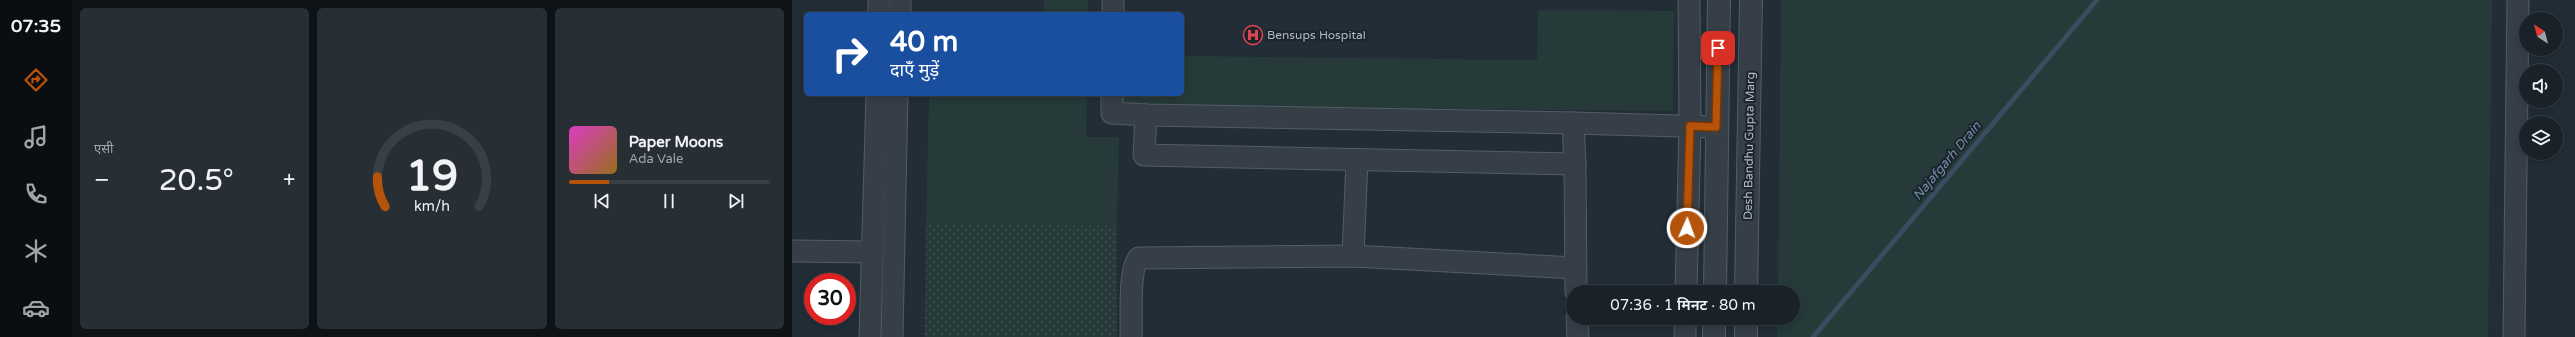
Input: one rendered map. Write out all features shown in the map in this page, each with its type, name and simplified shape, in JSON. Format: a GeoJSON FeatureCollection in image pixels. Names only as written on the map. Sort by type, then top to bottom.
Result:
{"type":"FeatureCollection","features":[{"type":"Feature","properties":{"kind":"street"},"geometry":{"type":"LineString","coordinates":[[879,0],[879,12]]}},
{"type":"Feature","properties":{"kind":"street"},"geometry":{"type":"LineString","coordinates":[[900,0],[900,12]]}},
{"type":"Feature","properties":{"kind":"street"},"geometry":{"type":"LineString","coordinates":[[1113,0],[1113,12]]}},
{"type":"Feature","properties":{"kind":"street"},"geometry":{"type":"LineString","coordinates":[[1686,285],[1690,126],[1689,0]]}},
{"type":"Feature","properties":{"kind":"street"},"geometry":{"type":"LineString","coordinates":[[1714,285],[1719,0]]}},
{"type":"Feature","properties":{"kind":"street","name":"Desh Bandhu Gupta Marg"},"geometry":{"type":"LineString","coordinates":[[1746,285],[1751,0]]}},
{"type":"Feature","properties":{"kind":"street"},"geometry":{"type":"LineString","coordinates":[[2514,337],[2518,0]]}},
{"type":"Feature","properties":{"kind":"street"},"geometry":{"type":"LineString","coordinates":[[870,337],[877,96]]}},
{"type":"Feature","properties":{"kind":"street"},"geometry":{"type":"LineString","coordinates":[[892,337],[897,96]]}},
{"type":"Feature","properties":{"kind":"street"},"geometry":{"type":"LineString","coordinates":[[1112,96],[1112,113],[1146,115],[1574,122],[1716,127]]}},
{"type":"Feature","properties":{"kind":"street"},"geometry":{"type":"LineString","coordinates":[[1146,115],[1144,156],[1575,164]]}},
{"type":"Feature","properties":{"kind":"street"},"geometry":{"type":"LineString","coordinates":[[1574,122],[1576,285]]}},
{"type":"Feature","properties":{"kind":"street"},"geometry":{"type":"LineString","coordinates":[[1353,256],[1357,160]]}},
{"type":"Feature","properties":{"kind":"street"},"geometry":{"type":"LineString","coordinates":[[792,251],[873,252]]}},
{"type":"Feature","properties":{"kind":"street"},"geometry":{"type":"LineString","coordinates":[[1131,337],[1132,283],[1135,262],[1139,258],[1353,256],[1576,268]]}},
{"type":"Feature","properties":{"kind":"street"},"geometry":{"type":"LineString","coordinates":[[1577,325],[1578,337]]}},
{"type":"Feature","properties":{"kind":"street"},"geometry":{"type":"LineString","coordinates":[[1685,325],[1685,337]]}},
{"type":"Feature","properties":{"kind":"street"},"geometry":{"type":"LineString","coordinates":[[1714,325],[1714,337]]}},
{"type":"Feature","properties":{"kind":"street"},"geometry":{"type":"LineString","coordinates":[[1746,325],[1746,337]]}},
{"type":"Feature","properties":{"kind":"green space"},"geometry":{"type":"Polygon","coordinates":[[[1044,0],[1088,0],[1088,12],[1043,12],[1044,0]]]}},
{"type":"Feature","properties":{"kind":"green space"},"geometry":{"type":"Polygon","coordinates":[[[1781,0],[2492,0],[2488,337],[1777,337],[1777,325],[1800,325],[1800,285],[1778,285],[1781,0]]]}},
{"type":"Feature","properties":{"kind":"green space"},"geometry":{"type":"Polygon","coordinates":[[[1538,10],[1674,11],[1673,111],[1120,106],[1120,96],[1184,96],[1184,56],[1537,60],[1538,10]]]}},
{"type":"Feature","properties":{"kind":"green space"},"geometry":{"type":"Polygon","coordinates":[[[929,96],[1087,96],[1086,137],[1119,137],[1117,226],[926,223],[929,96]]]}},
{"type":"Feature","properties":{"kind":"green space"},"geometry":{"type":"Polygon","coordinates":[[[926,223],[1117,226],[1117,337],[925,337],[926,223]]]}},
{"type":"Feature","properties":{"kind":"waterway","name":"Najafgarh Drain"},"geometry":{"type":"LineString","coordinates":[[1813,337],[2097,0]]}},
{"type":"Feature","properties":{"kind":"place","name":"Bensups Hospital"},"geometry":{"type":"Point","coordinates":[1253,35]}},
{"type":"Feature","properties":{"kind":"route"},"geometry":{"type":"LineString","coordinates":[[1687,228],[1690,126],[1716,127],[1718,48]]}}]}
